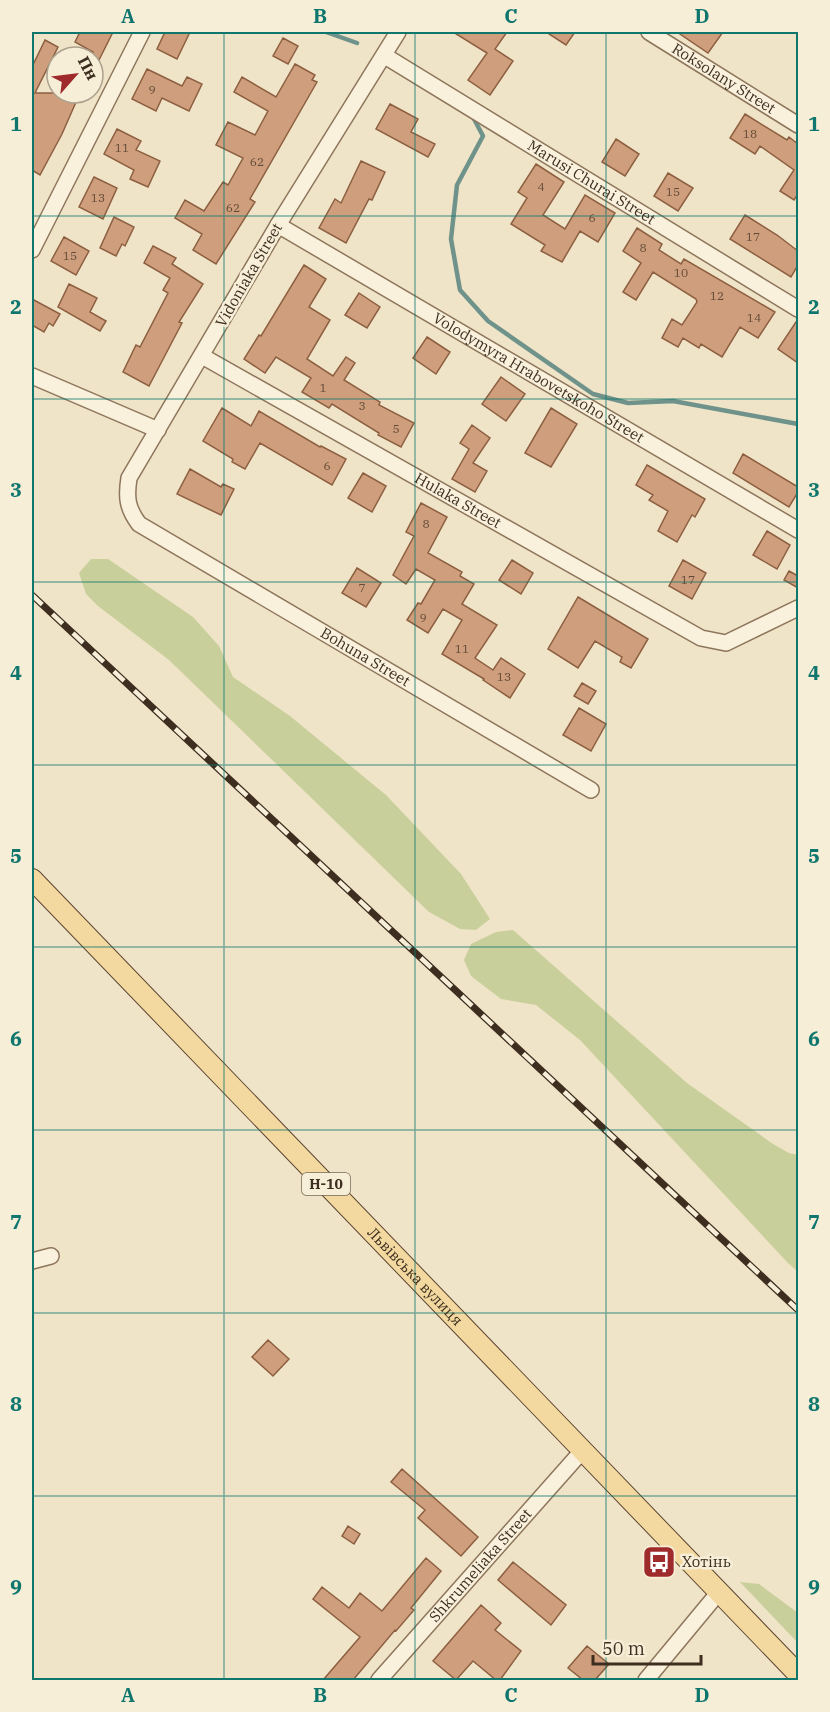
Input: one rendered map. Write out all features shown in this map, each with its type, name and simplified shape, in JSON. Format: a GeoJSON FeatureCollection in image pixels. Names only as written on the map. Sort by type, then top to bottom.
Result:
{"type":"FeatureCollection","features":[{"type":"Feature","properties":{"kind":"main road","name":"Львівська вулиця"},"geometry":{"type":"LineString","coordinates":[[32,879],[798,1674]]}},
{"type":"Feature","properties":{"kind":"street"},"geometry":{"type":"LineString","coordinates":[[32,250],[142,32]]}},
{"type":"Feature","properties":{"kind":"street","name":"Vidoniaka Street"},"geometry":{"type":"LineString","coordinates":[[139,524],[127,503],[129,478],[278,225],[398,32]]}},
{"type":"Feature","properties":{"kind":"street","name":"Roksolany Street"},"geometry":{"type":"LineString","coordinates":[[649,32],[798,125]]}},
{"type":"Feature","properties":{"kind":"street","name":"Marusi Churai Street"},"geometry":{"type":"LineString","coordinates":[[385,56],[798,309]]}},
{"type":"Feature","properties":{"kind":"street","name":"Volodymyra Hrabovetskoho Street"},"geometry":{"type":"LineString","coordinates":[[278,225],[798,530]]}},
{"type":"Feature","properties":{"kind":"street","name":"Hulaka Street"},"geometry":{"type":"LineString","coordinates":[[202,356],[701,638],[726,644],[798,608]]}},
{"type":"Feature","properties":{"kind":"street"},"geometry":{"type":"LineString","coordinates":[[32,376],[158,430]]}},
{"type":"Feature","properties":{"kind":"street","name":"Bohuna Street"},"geometry":{"type":"LineString","coordinates":[[139,524],[591,790]]}},
{"type":"Feature","properties":{"kind":"street"},"geometry":{"type":"LineString","coordinates":[[32,1261],[51,1256]]}},
{"type":"Feature","properties":{"kind":"street","name":"Shkrumeliaka Street"},"geometry":{"type":"LineString","coordinates":[[379,1680],[583,1450]]}},
{"type":"Feature","properties":{"kind":"street"},"geometry":{"type":"LineString","coordinates":[[646,1680],[719,1592]]}},
{"type":"Feature","properties":{"kind":"green space"},"geometry":{"type":"Polygon","coordinates":[[[91,559],[108,559],[193,617],[219,646],[233,677],[290,716],[386,795],[461,874],[490,919],[476,930],[460,929],[429,912],[169,660],[98,606],[86,594],[79,573],[91,559]]]}},
{"type":"Feature","properties":{"kind":"green space"},"geometry":{"type":"Polygon","coordinates":[[[513,930],[687,1083],[773,1144],[798,1155],[798,1272],[580,1040],[536,1005],[501,999],[471,976],[464,960],[471,944],[496,932],[513,930]]]}},
{"type":"Feature","properties":{"kind":"green space"},"geometry":{"type":"Polygon","coordinates":[[[740,1582],[759,1584],[798,1613],[798,1643],[740,1582]]]}},
{"type":"Feature","properties":{"kind":"building"},"geometry":{"type":"Polygon","coordinates":[[[80,32],[113,32],[105,48],[105,45],[80,45],[75,42],[80,32]]]}},
{"type":"Feature","properties":{"kind":"building"},"geometry":{"type":"Polygon","coordinates":[[[165,32],[190,32],[177,59],[157,49],[165,32]]]}},
{"type":"Feature","properties":{"kind":"building"},"geometry":{"type":"Polygon","coordinates":[[[453,32],[507,32],[495,49],[513,61],[490,95],[468,80],[487,53],[453,32]]]}},
{"type":"Feature","properties":{"kind":"building"},"geometry":{"type":"Polygon","coordinates":[[[546,32],[575,32],[566,45],[546,32]]]}},
{"type":"Feature","properties":{"kind":"building"},"geometry":{"type":"Polygon","coordinates":[[[677,32],[723,32],[708,53],[677,32]]]}},
{"type":"Feature","properties":{"kind":"building"},"geometry":{"type":"Polygon","coordinates":[[[283,38],[298,46],[288,64],[273,56],[283,38]]]}},
{"type":"Feature","properties":{"kind":"building"},"geometry":{"type":"Polygon","coordinates":[[[45,40],[54,45],[45,45],[45,73],[35,93],[45,93],[45,105],[75,105],[40,175],[32,170],[32,67],[45,40]]]}},
{"type":"Feature","properties":{"kind":"building"},"geometry":{"type":"Polygon","coordinates":[[[295,64],[315,75],[312,80],[317,82],[250,199],[255,202],[216,264],[193,250],[202,234],[175,218],[185,200],[204,211],[223,182],[228,185],[243,158],[216,145],[228,122],[255,135],[268,111],[234,92],[242,77],[276,97],[295,64]]]}},
{"type":"Feature","properties":{"kind":"building"},"geometry":{"type":"Polygon","coordinates":[[[147,69],[182,86],[187,77],[202,84],[189,111],[162,98],[156,111],[132,99],[147,69]]]}},
{"type":"Feature","properties":{"kind":"building"},"geometry":{"type":"Polygon","coordinates":[[[390,104],[418,119],[411,132],[435,144],[428,157],[376,129],[390,104]]]}},
{"type":"Feature","properties":{"kind":"building"},"geometry":{"type":"Polygon","coordinates":[[[745,114],[787,140],[789,137],[798,144],[798,194],[794,200],[780,191],[794,170],[760,146],[755,154],[730,138],[745,114]]]}},
{"type":"Feature","properties":{"kind":"building"},"geometry":{"type":"Polygon","coordinates":[[[117,129],[141,141],[136,150],[160,161],[148,187],[130,179],[134,170],[104,154],[117,129]]]}},
{"type":"Feature","properties":{"kind":"building"},"geometry":{"type":"Polygon","coordinates":[[[616,139],[639,154],[625,176],[602,162],[616,139]]]}},
{"type":"Feature","properties":{"kind":"building"},"geometry":{"type":"Polygon","coordinates":[[[361,161],[385,172],[372,200],[369,199],[346,243],[319,228],[335,199],[341,203],[361,161]]]}},
{"type":"Feature","properties":{"kind":"building"},"geometry":{"type":"Polygon","coordinates":[[[536,164],[564,182],[543,215],[565,229],[585,195],[615,213],[598,242],[580,231],[562,262],[541,251],[545,245],[511,224],[527,198],[518,192],[536,164]]]}},
{"type":"Feature","properties":{"kind":"building"},"geometry":{"type":"Polygon","coordinates":[[[668,173],[693,188],[678,211],[654,196],[668,173]]]}},
{"type":"Feature","properties":{"kind":"building"},"geometry":{"type":"Polygon","coordinates":[[[94,177],[117,188],[103,219],[79,207],[94,177]]]}},
{"type":"Feature","properties":{"kind":"building"},"geometry":{"type":"Polygon","coordinates":[[[745,215],[798,251],[798,265],[791,277],[730,239],[745,215]]]}},
{"type":"Feature","properties":{"kind":"building"},"geometry":{"type":"Polygon","coordinates":[[[114,217],[134,227],[125,246],[122,244],[116,256],[100,248],[114,217]]]}},
{"type":"Feature","properties":{"kind":"building"},"geometry":{"type":"Polygon","coordinates":[[[637,228],[662,244],[659,250],[681,264],[684,259],[775,312],[758,338],[740,327],[722,357],[701,344],[699,348],[683,338],[678,347],[662,338],[672,319],[682,325],[697,302],[696,299],[653,272],[636,300],[623,292],[641,263],[623,251],[637,228]]]}},
{"type":"Feature","properties":{"kind":"building"},"geometry":{"type":"Polygon","coordinates":[[[64,237],[89,251],[76,275],[51,261],[64,237]]]}},
{"type":"Feature","properties":{"kind":"building"},"geometry":{"type":"Polygon","coordinates":[[[153,246],[176,258],[172,264],[203,284],[179,322],[182,323],[149,386],[123,372],[136,345],[140,347],[168,293],[163,290],[170,278],[144,263],[153,246]]]}},
{"type":"Feature","properties":{"kind":"building"},"geometry":{"type":"Polygon","coordinates":[[[304,265],[326,279],[309,307],[330,320],[307,359],[333,376],[346,357],[355,363],[344,380],[380,402],[379,405],[414,423],[401,447],[378,435],[379,433],[332,404],[329,408],[302,392],[311,378],[276,357],[265,373],[244,359],[259,335],[261,336],[304,265]]]}},
{"type":"Feature","properties":{"kind":"building"},"geometry":{"type":"Polygon","coordinates":[[[69,284],[97,298],[90,312],[106,321],[100,331],[58,307],[69,284]]]}},
{"type":"Feature","properties":{"kind":"building"},"geometry":{"type":"Polygon","coordinates":[[[359,293],[380,307],[367,328],[345,315],[359,293]]]}},
{"type":"Feature","properties":{"kind":"building"},"geometry":{"type":"Polygon","coordinates":[[[32,299],[60,314],[53,326],[49,323],[44,332],[32,325],[32,299]]]}},
{"type":"Feature","properties":{"kind":"building"},"geometry":{"type":"Polygon","coordinates":[[[798,319],[798,363],[778,349],[798,319]]]}},
{"type":"Feature","properties":{"kind":"building"},"geometry":{"type":"Polygon","coordinates":[[[427,337],[450,352],[436,374],[413,358],[427,337]]]}},
{"type":"Feature","properties":{"kind":"building"},"geometry":{"type":"Polygon","coordinates":[[[501,377],[525,394],[506,421],[482,404],[501,377]]]}},
{"type":"Feature","properties":{"kind":"building"},"geometry":{"type":"Polygon","coordinates":[[[222,408],[251,426],[259,411],[320,447],[346,459],[332,485],[260,443],[245,469],[232,462],[233,459],[203,441],[222,408]]]}},
{"type":"Feature","properties":{"kind":"building"},"geometry":{"type":"Polygon","coordinates":[[[551,408],[577,424],[551,467],[525,453],[551,408]]]}},
{"type":"Feature","properties":{"kind":"building"},"geometry":{"type":"Polygon","coordinates":[[[472,425],[490,438],[473,463],[487,471],[475,492],[452,479],[469,449],[460,443],[472,425]]]}},
{"type":"Feature","properties":{"kind":"building"},"geometry":{"type":"Polygon","coordinates":[[[743,454],[798,487],[798,492],[789,507],[733,473],[743,454]]]}},
{"type":"Feature","properties":{"kind":"building"},"geometry":{"type":"Polygon","coordinates":[[[647,465],[705,499],[695,517],[692,515],[677,542],[658,531],[668,511],[649,500],[653,495],[636,485],[647,465]]]}},
{"type":"Feature","properties":{"kind":"building"},"geometry":{"type":"Polygon","coordinates":[[[190,469],[221,487],[223,484],[234,489],[221,515],[177,494],[190,469]]]}},
{"type":"Feature","properties":{"kind":"building"},"geometry":{"type":"Polygon","coordinates":[[[363,473],[386,486],[372,512],[348,498],[363,473]]]}},
{"type":"Feature","properties":{"kind":"building"},"geometry":{"type":"Polygon","coordinates":[[[421,503],[447,517],[428,553],[462,572],[460,576],[474,584],[462,604],[497,625],[475,658],[493,670],[501,658],[525,674],[510,698],[484,679],[442,654],[462,620],[443,609],[428,633],[407,620],[418,603],[421,604],[435,580],[416,569],[406,584],[393,575],[414,536],[406,532],[421,503]]]}},
{"type":"Feature","properties":{"kind":"building"},"geometry":{"type":"Polygon","coordinates":[[[767,531],[790,545],[777,569],[753,555],[767,531]]]}},
{"type":"Feature","properties":{"kind":"building"},"geometry":{"type":"Polygon","coordinates":[[[512,560],[533,573],[521,594],[499,580],[512,560]]]}},
{"type":"Feature","properties":{"kind":"building"},"geometry":{"type":"Polygon","coordinates":[[[683,560],[706,573],[692,599],[669,586],[683,560]]]}},
{"type":"Feature","properties":{"kind":"building"},"geometry":{"type":"Polygon","coordinates":[[[357,568],[381,583],[366,607],[342,593],[357,568]]]}},
{"type":"Feature","properties":{"kind":"building"},"geometry":{"type":"Polygon","coordinates":[[[789,571],[798,576],[798,588],[784,580],[789,571]]]}},
{"type":"Feature","properties":{"kind":"building"},"geometry":{"type":"Polygon","coordinates":[[[578,597],[648,639],[631,668],[620,662],[622,657],[595,641],[578,668],[548,649],[578,597]]]}},
{"type":"Feature","properties":{"kind":"building"},"geometry":{"type":"Polygon","coordinates":[[[582,683],[596,691],[588,704],[574,696],[582,683]]]}},
{"type":"Feature","properties":{"kind":"building"},"geometry":{"type":"Polygon","coordinates":[[[579,708],[606,724],[591,751],[563,735],[579,708]]]}},
{"type":"Feature","properties":{"kind":"building"},"geometry":{"type":"Polygon","coordinates":[[[268,1340],[289,1359],[273,1376],[252,1357],[268,1340]]]}},
{"type":"Feature","properties":{"kind":"building"},"geometry":{"type":"Polygon","coordinates":[[[402,1469],[478,1537],[461,1556],[418,1518],[425,1510],[391,1482],[402,1469]]]}},
{"type":"Feature","properties":{"kind":"building"},"geometry":{"type":"Polygon","coordinates":[[[348,1526],[360,1534],[354,1544],[342,1536],[348,1526]]]}},
{"type":"Feature","properties":{"kind":"building"},"geometry":{"type":"Polygon","coordinates":[[[426,1558],[441,1571],[411,1608],[414,1610],[353,1680],[323,1680],[360,1637],[313,1599],[322,1587],[349,1608],[360,1593],[382,1611],[426,1558]]]}},
{"type":"Feature","properties":{"kind":"building"},"geometry":{"type":"Polygon","coordinates":[[[513,1562],[566,1605],[551,1625],[498,1580],[513,1562]]]}},
{"type":"Feature","properties":{"kind":"building"},"geometry":{"type":"Polygon","coordinates":[[[481,1605],[501,1623],[495,1630],[521,1651],[500,1680],[496,1680],[473,1661],[456,1680],[433,1661],[481,1605]]]}},
{"type":"Feature","properties":{"kind":"building"},"geometry":{"type":"Polygon","coordinates":[[[587,1646],[609,1664],[595,1680],[583,1680],[568,1668],[587,1646]]]}},
{"type":"Feature","properties":{"kind":"waterway"},"geometry":{"type":"LineString","coordinates":[[326,32],[357,43]]}},
{"type":"Feature","properties":{"kind":"waterway"},"geometry":{"type":"LineString","coordinates":[[473,117],[483,136],[457,185],[451,239],[460,290],[488,321],[593,394],[628,403],[673,401],[798,424]]}},
{"type":"Feature","properties":{"kind":"railway"},"geometry":{"type":"LineString","coordinates":[[32,595],[798,1310]]}},
{"type":"Feature","properties":{"kind":"place","name":"Хотінь"},"geometry":{"type":"Point","coordinates":[659,1562]}}]}
